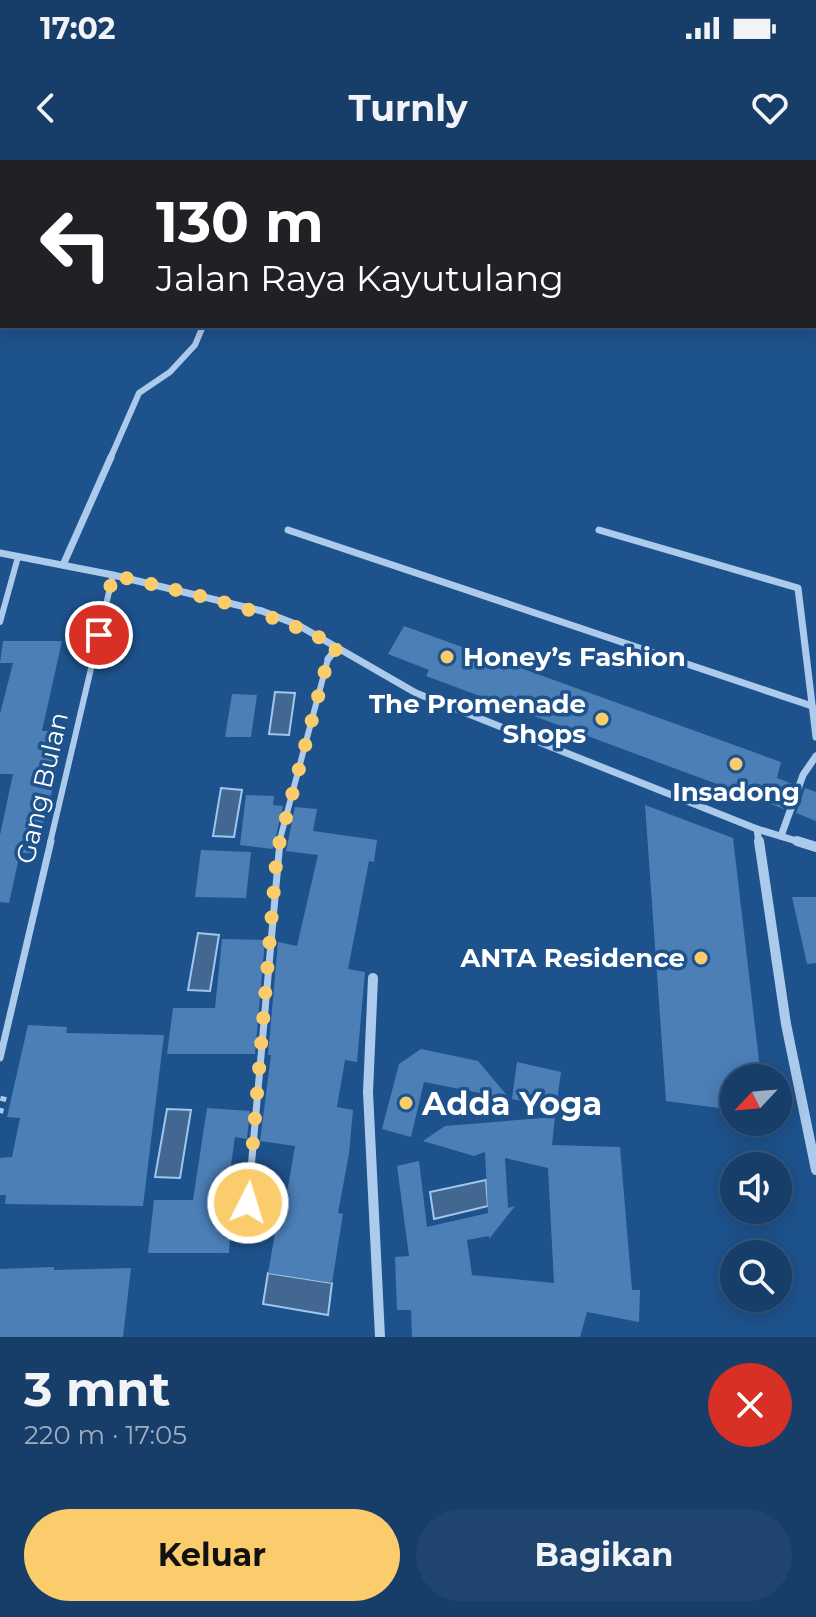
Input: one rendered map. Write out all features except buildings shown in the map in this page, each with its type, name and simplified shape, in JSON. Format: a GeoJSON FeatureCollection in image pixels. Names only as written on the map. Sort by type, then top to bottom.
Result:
{"type":"FeatureCollection","features":[{"type":"Feature","properties":{"kind":"street"},"geometry":{"type":"LineString","coordinates":[[63,565],[139,393],[170,372],[195,345],[202,328]]}},
{"type":"Feature","properties":{"kind":"street"},"geometry":{"type":"LineString","coordinates":[[288,530],[812,706]]}},
{"type":"Feature","properties":{"kind":"street"},"geometry":{"type":"LineString","coordinates":[[599,530],[798,588],[816,737]]}},
{"type":"Feature","properties":{"kind":"street"},"geometry":{"type":"LineString","coordinates":[[0,553],[113,575],[262,611],[298,625],[416,693],[757,829],[816,847]]}},
{"type":"Feature","properties":{"kind":"street"},"geometry":{"type":"LineString","coordinates":[[328,659],[338,647]]}},
{"type":"Feature","properties":{"kind":"street"},"geometry":{"type":"LineString","coordinates":[[781,836],[803,775],[816,756]]}},
{"type":"Feature","properties":{"kind":"street"},"geometry":{"type":"LineString","coordinates":[[757,829],[786,1024],[816,1170]]}},
{"type":"Feature","properties":{"kind":"street"},"geometry":{"type":"LineString","coordinates":[[373,978],[368,1092],[380,1337]]}},
{"type":"Feature","properties":{"kind":"lane"},"geometry":{"type":"LineString","coordinates":[[0,622],[18,557]]}},
{"type":"Feature","properties":{"kind":"lane","name":"Gang Bulan"},"geometry":{"type":"LineString","coordinates":[[0,1058],[113,575]]}},
{"type":"Feature","properties":{"kind":"lane"},"geometry":{"type":"LineString","coordinates":[[248,1203],[277,852],[328,659]]}},
{"type":"Feature","properties":{"kind":"path"},"geometry":{"type":"LineString","coordinates":[[0,1113],[4,1096]]}},
{"type":"Feature","properties":{"kind":"water"},"geometry":{"type":"Polygon","coordinates":[[[275,692],[295,693],[289,735],[269,734],[275,692]]]}},
{"type":"Feature","properties":{"kind":"water"},"geometry":{"type":"Polygon","coordinates":[[[221,788],[242,790],[234,837],[213,836],[221,788]]]}},
{"type":"Feature","properties":{"kind":"water"},"geometry":{"type":"Polygon","coordinates":[[[198,933],[219,935],[210,991],[188,990],[198,933]]]}},
{"type":"Feature","properties":{"kind":"water"},"geometry":{"type":"Polygon","coordinates":[[[167,1109],[191,1110],[180,1178],[155,1177],[167,1109]]]}},
{"type":"Feature","properties":{"kind":"water"},"geometry":{"type":"Polygon","coordinates":[[[486,1180],[488,1206],[434,1219],[430,1192],[486,1180]]]}},
{"type":"Feature","properties":{"kind":"water"},"geometry":{"type":"Polygon","coordinates":[[[268,1273],[332,1283],[328,1315],[263,1304],[268,1273]]]}},
{"type":"Feature","properties":{"kind":"place","name":"Honey’s Fashion"},"geometry":{"type":"Point","coordinates":[447,657]}},
{"type":"Feature","properties":{"kind":"place","name":"The Promenade Shops"},"geometry":{"type":"Point","coordinates":[602,719]}},
{"type":"Feature","properties":{"kind":"place","name":"Insadong"},"geometry":{"type":"Point","coordinates":[736,764]}},
{"type":"Feature","properties":{"kind":"place","name":"ANTA Residence"},"geometry":{"type":"Point","coordinates":[701,958]}},
{"type":"Feature","properties":{"kind":"place","name":"Adda Yoga"},"geometry":{"type":"Point","coordinates":[406,1103]}},
{"type":"Feature","properties":{"kind":"route"},"geometry":{"type":"LineString","coordinates":[[99,635],[113,575],[262,611],[298,625],[338,647],[328,659],[277,852],[248,1203]]}}]}
